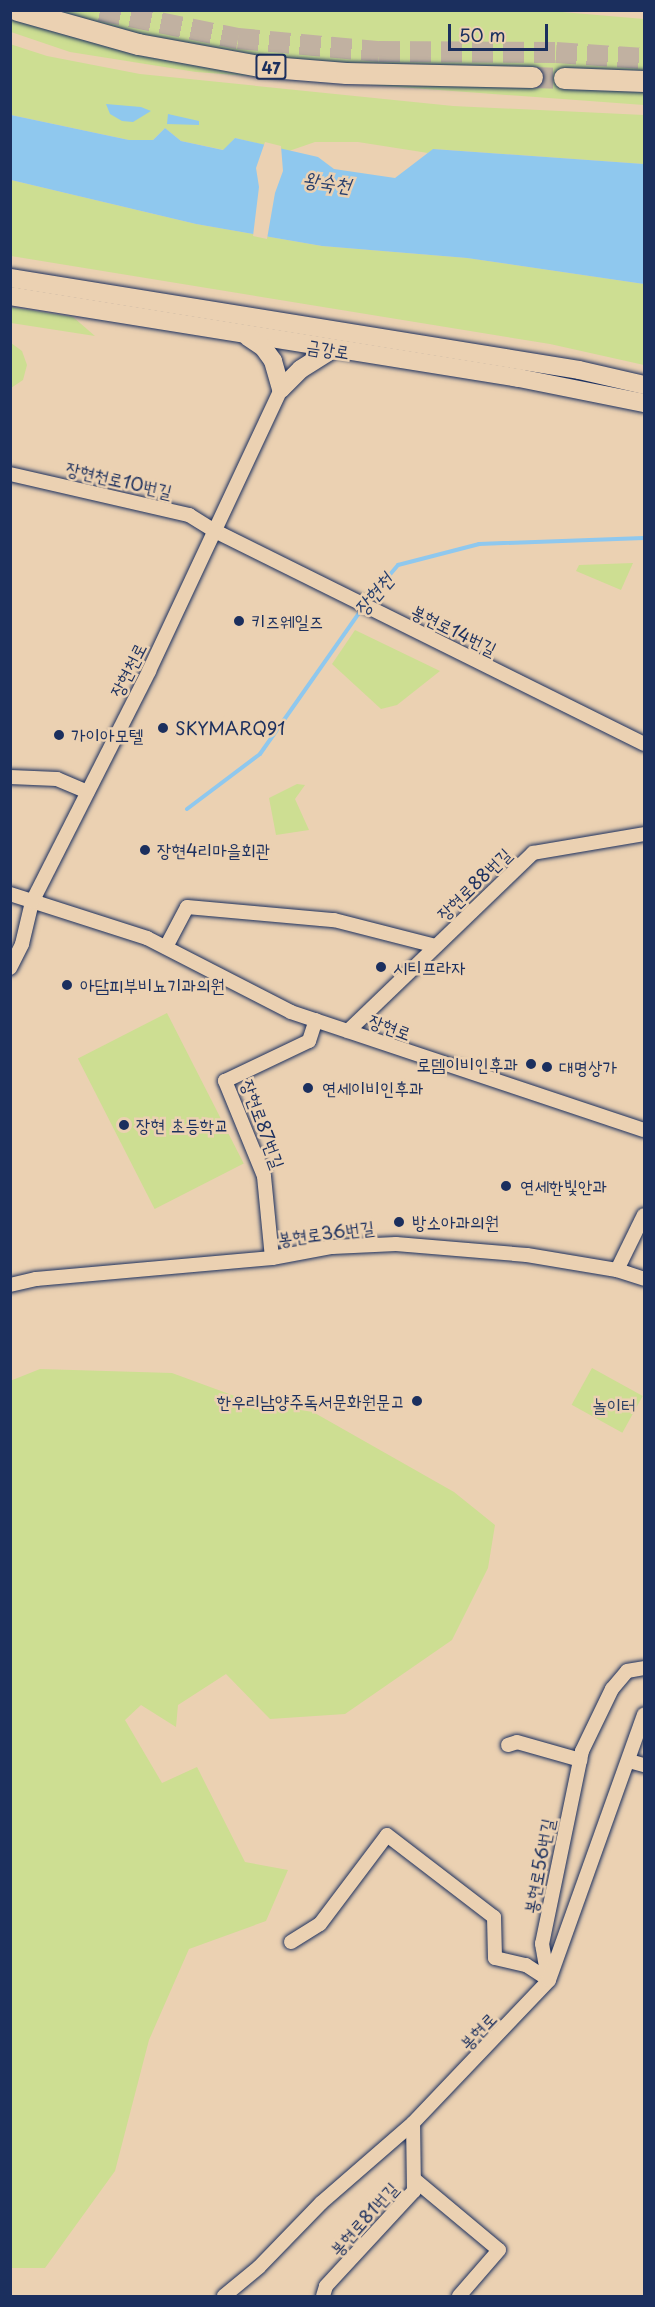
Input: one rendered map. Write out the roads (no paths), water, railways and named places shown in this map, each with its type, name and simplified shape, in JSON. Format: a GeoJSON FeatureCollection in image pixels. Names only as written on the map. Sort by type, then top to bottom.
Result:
{"type":"FeatureCollection","features":[{"type":"Feature","properties":{"kind":"highway","name":"47"},"geometry":{"type":"LineString","coordinates":[[17,10],[138,44],[260,66],[346,74],[532,77]]}},
{"type":"Feature","properties":{"kind":"highway"},"geometry":{"type":"LineString","coordinates":[[564,78],[645,81]]}},
{"type":"Feature","properties":{"kind":"main road","name":"금강로"},"geometry":{"type":"LineString","coordinates":[[10,278],[579,370],[645,385]]}},
{"type":"Feature","properties":{"kind":"main road","name":"금강로"},"geometry":{"type":"LineString","coordinates":[[10,296],[246,336],[519,378],[645,403]]}},
{"type":"Feature","properties":{"kind":"main road"},"geometry":{"type":"LineString","coordinates":[[246,336],[263,347],[273,361],[281,388],[301,369],[333,350]]}},
{"type":"Feature","properties":{"kind":"street","name":"장현천로"},"geometry":{"type":"LineString","coordinates":[[10,968],[22,944],[32,902],[215,531],[281,388]]}},
{"type":"Feature","properties":{"kind":"street","name":"장현천로10번길"},"geometry":{"type":"LineString","coordinates":[[10,474],[189,515],[215,531]]}},
{"type":"Feature","properties":{"kind":"street","name":"봉현로14번길"},"geometry":{"type":"LineString","coordinates":[[215,531],[645,744]]}},
{"type":"Feature","properties":{"kind":"street"},"geometry":{"type":"LineString","coordinates":[[10,777],[57,778],[87,792]]}},
{"type":"Feature","properties":{"kind":"street","name":"장현로88번길"},"geometry":{"type":"LineString","coordinates":[[348,1031],[533,853],[645,834]]}},
{"type":"Feature","properties":{"kind":"street","name":"장현로"},"geometry":{"type":"LineString","coordinates":[[10,894],[166,947],[291,1012],[645,1130]]}},
{"type":"Feature","properties":{"kind":"street","name":"장현로88번길"},"geometry":{"type":"LineString","coordinates":[[166,947],[187,907],[334,920],[436,946]]}},
{"type":"Feature","properties":{"kind":"street","name":"장현로87번길"},"geometry":{"type":"LineString","coordinates":[[272,1258],[264,1176],[225,1081],[309,1041],[316,1020]]}},
{"type":"Feature","properties":{"kind":"street"},"geometry":{"type":"LineString","coordinates":[[617,1270],[645,1215]]}},
{"type":"Feature","properties":{"kind":"street","name":"봉현로36번길"},"geometry":{"type":"LineString","coordinates":[[10,1285],[36,1279],[272,1258],[332,1247],[431,1245],[617,1270],[645,1279]]}},
{"type":"Feature","properties":{"kind":"street","name":"봉현로56번길"},"geometry":{"type":"LineString","coordinates":[[549,1980],[542,1944],[580,1760],[612,1689],[627,1671],[645,1668]]}},
{"type":"Feature","properties":{"kind":"street","name":"봉현로"},"geometry":{"type":"LineString","coordinates":[[224,2296],[259,2267],[330,2194],[413,2123],[549,1980],[645,1715]]}},
{"type":"Feature","properties":{"kind":"street"},"geometry":{"type":"LineString","coordinates":[[508,1745],[517,1742],[580,1760]]}},
{"type":"Feature","properties":{"kind":"street"},"geometry":{"type":"LineString","coordinates":[[629,1761],[645,1765]]}},
{"type":"Feature","properties":{"kind":"street"},"geometry":{"type":"LineString","coordinates":[[291,1942],[320,1924],[387,1835],[494,1917],[495,1958],[526,1965],[549,1980]]}},
{"type":"Feature","properties":{"kind":"street","name":"봉현로81번길"},"geometry":{"type":"LineString","coordinates":[[323,2296],[326,2286],[414,2192],[413,2123]]}},
{"type":"Feature","properties":{"kind":"street"},"geometry":{"type":"LineString","coordinates":[[415,2180],[499,2250],[459,2296]]}},
{"type":"Feature","properties":{"kind":"water"},"geometry":{"type":"Polygon","coordinates":[[[106,104],[141,107],[151,111],[133,122],[122,121],[110,114],[106,104]]]}},
{"type":"Feature","properties":{"kind":"water"},"geometry":{"type":"Polygon","coordinates":[[[168,114],[199,121],[199,125],[167,124],[168,114]]]}},
{"type":"Feature","properties":{"kind":"water","name":"왕숙천"},"geometry":{"type":"Polygon","coordinates":[[[11,115],[129,140],[153,140],[165,128],[181,141],[223,150],[235,138],[318,157],[334,169],[395,178],[433,149],[644,164],[644,284],[467,258],[322,246],[196,224],[11,180],[11,115]]]}},
{"type":"Feature","properties":{"kind":"waterway","name":"장현천"},"geometry":{"type":"LineString","coordinates":[[366,603],[398,565],[479,544],[644,538]]}},
{"type":"Feature","properties":{"kind":"waterway","name":"장현천"},"geometry":{"type":"LineString","coordinates":[[187,809],[260,754],[362,609]]}},
{"type":"Feature","properties":{"kind":"tunnel"},"geometry":{"type":"LineString","coordinates":[[100,10],[238,38],[379,51],[556,52],[644,58]]}},
{"type":"Feature","properties":{"kind":"tunnel"},"geometry":{"type":"LineString","coordinates":[[532,77],[564,78]]}},
{"type":"Feature","properties":{"kind":"place","name":"키즈웨일즈"},"geometry":{"type":"Point","coordinates":[239,621]}},
{"type":"Feature","properties":{"kind":"place","name":"SKYMARQ91"},"geometry":{"type":"Point","coordinates":[163,728]}},
{"type":"Feature","properties":{"kind":"place","name":"가이아모텔"},"geometry":{"type":"Point","coordinates":[59,735]}},
{"type":"Feature","properties":{"kind":"place","name":"장현4리마을회관"},"geometry":{"type":"Point","coordinates":[145,850]}},
{"type":"Feature","properties":{"kind":"place","name":"시티프라자"},"geometry":{"type":"Point","coordinates":[381,967]}},
{"type":"Feature","properties":{"kind":"place","name":"아담피부비뇨기과의원"},"geometry":{"type":"Point","coordinates":[67,985]}},
{"type":"Feature","properties":{"kind":"place","name":"로뎀이비인후과"},"geometry":{"type":"Point","coordinates":[531,1064]}},
{"type":"Feature","properties":{"kind":"place","name":"대명상가"},"geometry":{"type":"Point","coordinates":[547,1067]}},
{"type":"Feature","properties":{"kind":"place","name":"연세이비인후과"},"geometry":{"type":"Point","coordinates":[308,1088]}},
{"type":"Feature","properties":{"kind":"place","name":"장현 초등학교"},"geometry":{"type":"Point","coordinates":[124,1125]}},
{"type":"Feature","properties":{"kind":"place","name":"연세한빛안과"},"geometry":{"type":"Point","coordinates":[506,1186]}},
{"type":"Feature","properties":{"kind":"place","name":"방소아과의원"},"geometry":{"type":"Point","coordinates":[399,1222]}},
{"type":"Feature","properties":{"kind":"place","name":"한우리남양주독서문화원문고"},"geometry":{"type":"Point","coordinates":[417,1401]}},
{"type":"Feature","properties":{"kind":"park label","name":"놀이터"},"geometry":{"type":"Point","coordinates":[614,1405]}}]}
